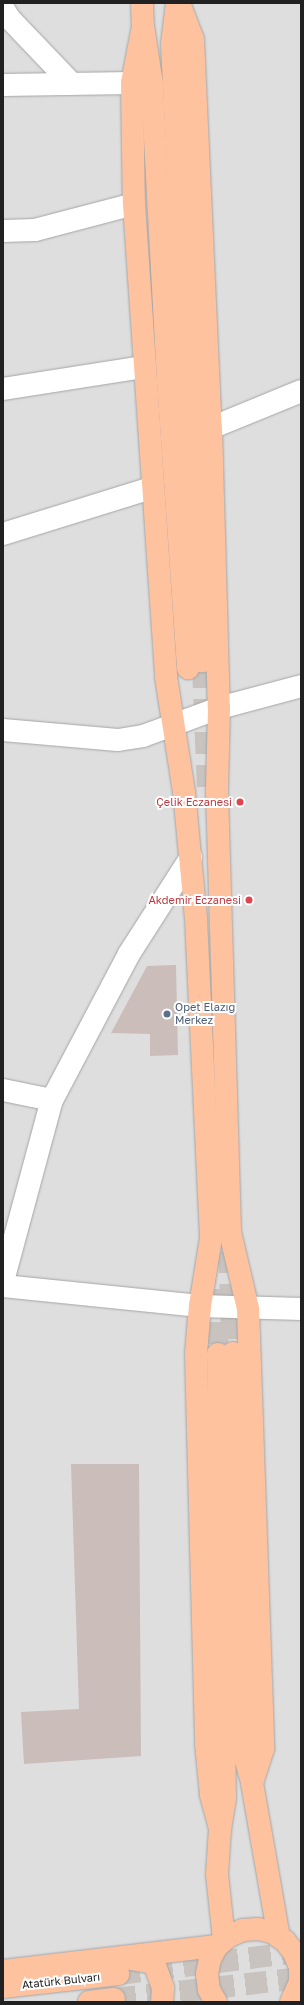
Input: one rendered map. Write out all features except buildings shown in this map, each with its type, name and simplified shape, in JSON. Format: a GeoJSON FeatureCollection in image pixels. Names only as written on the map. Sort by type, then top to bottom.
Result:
{"type":"FeatureCollection","features":[{"type":"Feature","properties":{"kind":"main road"},"geometry":{"type":"LineString","coordinates":[[142,3],[143,26],[152,84],[167,365],[195,667],[172,44],[178,3]]}},
{"type":"Feature","properties":{"kind":"main road"},"geometry":{"type":"LineString","coordinates":[[178,3],[193,39],[211,428],[220,708],[217,792],[230,1232],[248,1309],[263,1749],[252,1783]]}},
{"type":"Feature","properties":{"kind":"main road"},"geometry":{"type":"LineString","coordinates":[[143,26],[132,83],[134,204],[152,488],[166,677],[191,857],[196,919],[211,1238],[200,1306],[197,1362],[206,1736],[211,1795],[220,1828]]}},
{"type":"Feature","properties":{"kind":"main road"},"geometry":{"type":"LineString","coordinates":[[216,2002],[209,1990],[207,1974],[210,1959],[221,1943],[217,1874],[220,1828],[225,1798],[226,1354],[242,1747],[252,1783],[288,1939],[300,1967],[300,1982],[291,2002]]}},
{"type":"Feature","properties":{"kind":"main road"},"geometry":{"type":"LineString","coordinates":[[115,1966],[221,1943],[243,1930],[258,1929],[288,1939]]}},
{"type":"Feature","properties":{"kind":"main road"},"geometry":{"type":"LineString","coordinates":[[3,1971],[154,1963],[163,1988],[162,2002]]}},
{"type":"Feature","properties":{"kind":"main road","name":"Atatürk Bulvarı"},"geometry":{"type":"LineString","coordinates":[[3,1988],[115,1966]]}},
{"type":"Feature","properties":{"kind":"main road"},"geometry":{"type":"LineString","coordinates":[[89,2002],[114,1999]]}},
{"type":"Feature","properties":{"kind":"street"},"geometry":{"type":"LineString","coordinates":[[3,8],[9,18],[72,84]]}},
{"type":"Feature","properties":{"kind":"street"},"geometry":{"type":"LineString","coordinates":[[3,85],[132,83]]}},
{"type":"Feature","properties":{"kind":"street"},"geometry":{"type":"LineString","coordinates":[[3,231],[35,230],[134,204]]}},
{"type":"Feature","properties":{"kind":"street"},"geometry":{"type":"LineString","coordinates":[[3,389],[144,367]]}},
{"type":"Feature","properties":{"kind":"street"},"geometry":{"type":"LineString","coordinates":[[211,428],[301,391]]}},
{"type":"Feature","properties":{"kind":"street"},"geometry":{"type":"LineString","coordinates":[[3,534],[152,488]]}},
{"type":"Feature","properties":{"kind":"street"},"geometry":{"type":"LineString","coordinates":[[3,730],[118,740],[143,736],[220,708],[301,686]]}},
{"type":"Feature","properties":{"kind":"street"},"geometry":{"type":"LineString","coordinates":[[3,1281],[52,1100],[129,954],[191,857]]}},
{"type":"Feature","properties":{"kind":"street"},"geometry":{"type":"LineString","coordinates":[[3,1090],[52,1100]]}},
{"type":"Feature","properties":{"kind":"street"},"geometry":{"type":"LineString","coordinates":[[3,1286],[200,1306],[248,1309],[301,1309]]}},
{"type":"Feature","properties":{"kind":"street"},"geometry":{"type":"LineString","coordinates":[[3,1964],[3,1971]]}},
{"type":"Feature","properties":{"kind":"shaded area"},"geometry":{"type":"Polygon","coordinates":[[[3,3],[301,3],[301,2002],[3,2002],[3,3]]]}},
{"type":"Feature","properties":{"kind":"tunnel"},"geometry":{"type":"LineString","coordinates":[[203,666],[208,789]]}},
{"type":"Feature","properties":{"kind":"tunnel"},"geometry":{"type":"LineString","coordinates":[[229,1251],[233,1353]]}},
{"type":"Feature","properties":{"kind":"tunnel"},"geometry":{"type":"LineString","coordinates":[[215,1289],[218,1354]]}},
{"type":"Feature","properties":{"kind":"tunnel"},"geometry":{"type":"LineString","coordinates":[[118,1974],[301,1952]]}},
{"type":"Feature","properties":{"kind":"tunnel"},"geometry":{"type":"LineString","coordinates":[[114,1999],[301,1978]]}},
{"type":"Feature","properties":{"kind":"place","name":"Çelik Eczanesi"},"geometry":{"type":"Point","coordinates":[240,802]}},
{"type":"Feature","properties":{"kind":"place","name":"Akdemir Eczanesi"},"geometry":{"type":"Point","coordinates":[249,900]}},
{"type":"Feature","properties":{"kind":"place","name":"Opet Elazığ Merkez"},"geometry":{"type":"Point","coordinates":[167,1014]}}]}
